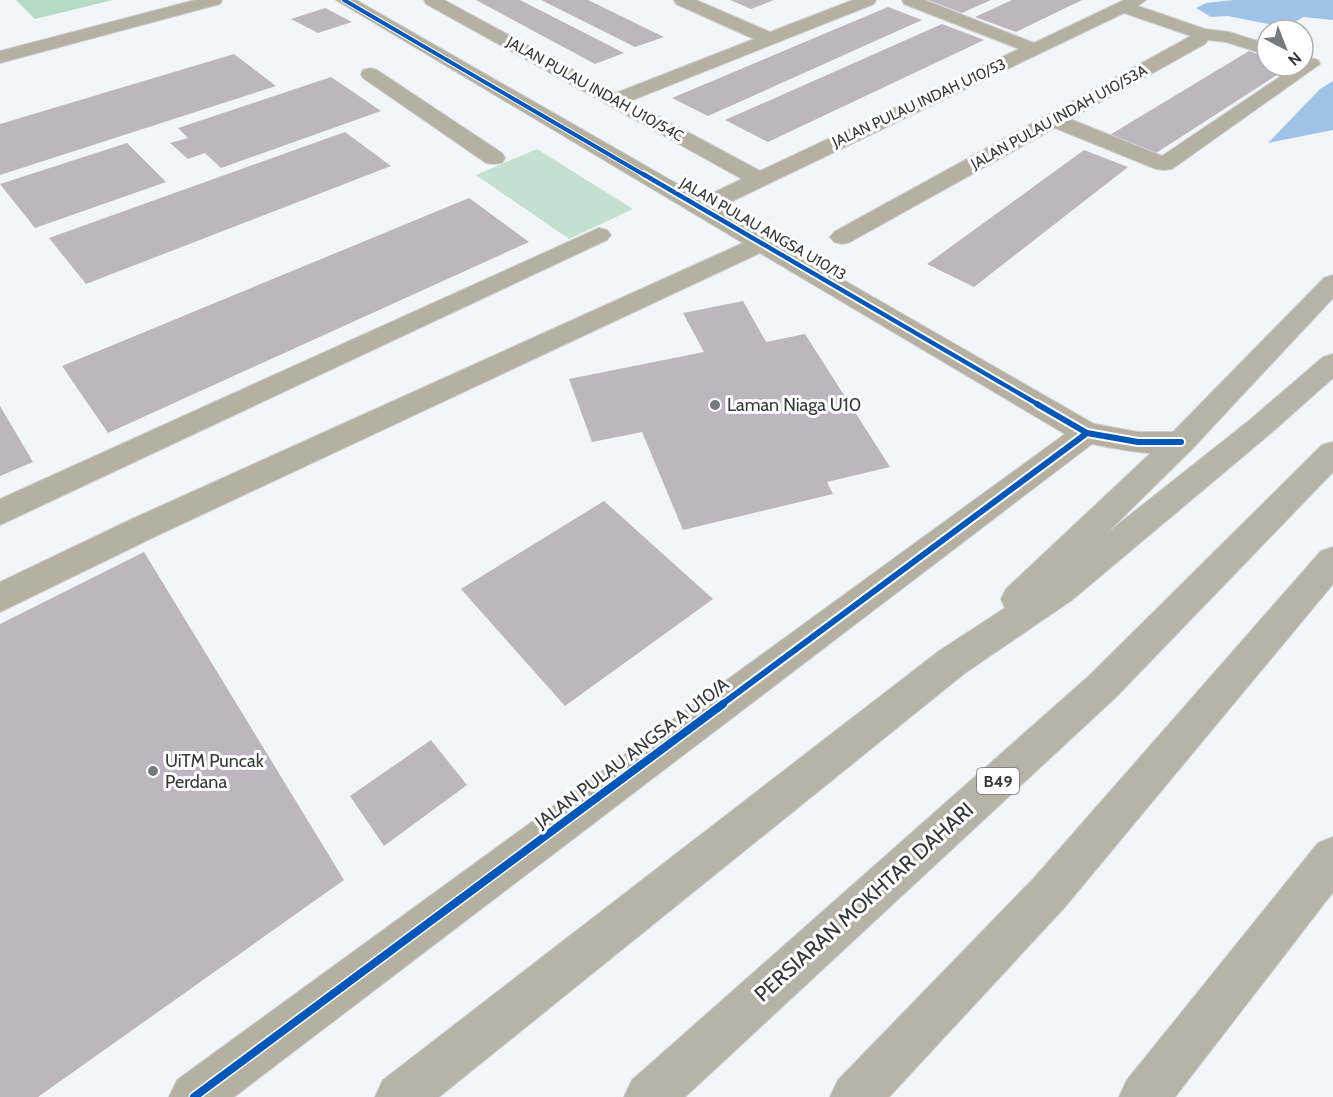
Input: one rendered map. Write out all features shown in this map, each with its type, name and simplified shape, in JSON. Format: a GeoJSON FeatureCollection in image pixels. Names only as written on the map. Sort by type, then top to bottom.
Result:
{"type":"FeatureCollection","features":[{"type":"Feature","properties":{"kind":"main road"},"geometry":{"type":"LineString","coordinates":[[952,662],[1181,442],[1333,283]]}},
{"type":"Feature","properties":{"kind":"main road"},"geometry":{"type":"LineString","coordinates":[[400,1097],[952,662],[1060,590],[1261,426],[1333,363]]}},
{"type":"Feature","properties":{"kind":"main road","name":"PERSIARAN MOKHTAR DAHARI"},"geometry":{"type":"LineString","coordinates":[[649,1097],[1103,686],[1333,453]]}},
{"type":"Feature","properties":{"kind":"main road"},"geometry":{"type":"LineString","coordinates":[[855,1097],[1048,893],[1333,560]]}},
{"type":"Feature","properties":{"kind":"main road"},"geometry":{"type":"LineString","coordinates":[[1144,1097],[1333,858]]}},
{"type":"Feature","properties":{"kind":"street"},"geometry":{"type":"LineString","coordinates":[[105,11],[148,0]]}},
{"type":"Feature","properties":{"kind":"street"},"geometry":{"type":"LineString","coordinates":[[0,57],[214,0]]}},
{"type":"Feature","properties":{"kind":"street","name":"JALAN PULAU ANGSA U10/13"},"geometry":{"type":"LineString","coordinates":[[344,0],[1087,433],[1138,442],[1181,442]]}},
{"type":"Feature","properties":{"kind":"street","name":"JALAN PULAU INDAH U10/54C"},"geometry":{"type":"LineString","coordinates":[[432,0],[758,179]]}},
{"type":"Feature","properties":{"kind":"street"},"geometry":{"type":"LineString","coordinates":[[682,0],[770,39]]}},
{"type":"Feature","properties":{"kind":"street"},"geometry":{"type":"LineString","coordinates":[[615,100],[868,0]]}},
{"type":"Feature","properties":{"kind":"street"},"geometry":{"type":"LineString","coordinates":[[910,0],[1034,49]]}},
{"type":"Feature","properties":{"kind":"street"},"geometry":{"type":"LineString","coordinates":[[1130,4],[1201,34],[1229,37],[1255,46]]}},
{"type":"Feature","properties":{"kind":"street","name":"JALAN PULAU INDAH U10/53"},"geometry":{"type":"LineString","coordinates":[[702,207],[1130,4]]}},
{"type":"Feature","properties":{"kind":"street","name":"JALAN PULAU INDAH U10/53A"},"geometry":{"type":"LineString","coordinates":[[842,237],[1199,40],[1201,34]]}},
{"type":"Feature","properties":{"kind":"street"},"geometry":{"type":"LineString","coordinates":[[6,37],[19,51]]}},
{"type":"Feature","properties":{"kind":"street"},"geometry":{"type":"LineString","coordinates":[[370,74],[494,158]]}},
{"type":"Feature","properties":{"kind":"street"},"geometry":{"type":"LineString","coordinates":[[1054,120],[1164,164],[1290,78]]}},
{"type":"Feature","properties":{"kind":"street"},"geometry":{"type":"LineString","coordinates":[[0,513],[599,235]]}},
{"type":"Feature","properties":{"kind":"street"},"geometry":{"type":"LineString","coordinates":[[0,598],[143,528],[763,243]]}},
{"type":"Feature","properties":{"kind":"street","name":"JALAN PULAU ANGSA A U10/A"},"geometry":{"type":"LineString","coordinates":[[194,1097],[1087,433]]}},
{"type":"Feature","properties":{"kind":"green space"},"geometry":{"type":"Polygon","coordinates":[[[16,0],[113,0],[35,19],[16,0]]]}},
{"type":"Feature","properties":{"kind":"green space"},"geometry":{"type":"Polygon","coordinates":[[[537,149],[633,209],[569,239],[476,175],[537,149]]]}},
{"type":"Feature","properties":{"kind":"water"},"geometry":{"type":"Polygon","coordinates":[[[1233,0],[1333,0],[1333,20],[1303,17],[1255,18],[1255,21],[1228,16],[1211,17],[1196,8],[1206,3],[1233,0]]]}},
{"type":"Feature","properties":{"kind":"water"},"geometry":{"type":"Polygon","coordinates":[[[1333,81],[1333,130],[1268,143],[1320,89],[1333,81]]]}},
{"type":"Feature","properties":{"kind":"building"},"geometry":{"type":"Polygon","coordinates":[[[476,0],[520,0],[624,53],[595,64],[476,0]]]}},
{"type":"Feature","properties":{"kind":"building"},"geometry":{"type":"Polygon","coordinates":[[[541,0],[588,0],[664,37],[635,47],[541,0]]]}},
{"type":"Feature","properties":{"kind":"building"},"geometry":{"type":"Polygon","coordinates":[[[730,0],[774,0],[751,9],[730,0]]]}},
{"type":"Feature","properties":{"kind":"building"},"geometry":{"type":"Polygon","coordinates":[[[928,0],[991,0],[962,13],[928,0]]]}},
{"type":"Feature","properties":{"kind":"building"},"geometry":{"type":"Polygon","coordinates":[[[1012,0],[1082,0],[1016,32],[975,17],[1012,0]]]}},
{"type":"Feature","properties":{"kind":"building"},"geometry":{"type":"Polygon","coordinates":[[[888,7],[922,20],[708,116],[672,98],[888,7]]]}},
{"type":"Feature","properties":{"kind":"building"},"geometry":{"type":"Polygon","coordinates":[[[325,8],[352,22],[318,33],[291,19],[325,8]]]}},
{"type":"Feature","properties":{"kind":"building"},"geometry":{"type":"Polygon","coordinates":[[[942,24],[984,40],[768,142],[725,120],[942,24]]]}},
{"type":"Feature","properties":{"kind":"building"},"geometry":{"type":"Polygon","coordinates":[[[1249,51],[1255,53],[1255,78],[1272,78],[1153,155],[1108,136],[1249,51]]]}},
{"type":"Feature","properties":{"kind":"building"},"geometry":{"type":"Polygon","coordinates":[[[234,54],[276,86],[0,175],[0,124],[234,54]]]}},
{"type":"Feature","properties":{"kind":"building"},"geometry":{"type":"Polygon","coordinates":[[[331,77],[381,111],[221,168],[205,153],[188,159],[170,143],[188,138],[178,128],[331,77]]]}},
{"type":"Feature","properties":{"kind":"building"},"geometry":{"type":"Polygon","coordinates":[[[345,132],[391,166],[86,284],[49,238],[345,132]]]}},
{"type":"Feature","properties":{"kind":"building"},"geometry":{"type":"Polygon","coordinates":[[[127,143],[166,182],[35,228],[0,184],[127,143]]]}},
{"type":"Feature","properties":{"kind":"building"},"geometry":{"type":"Polygon","coordinates":[[[1084,150],[1128,167],[974,287],[927,264],[1084,150]]]}},
{"type":"Feature","properties":{"kind":"building"},"geometry":{"type":"Polygon","coordinates":[[[469,198],[529,242],[108,433],[62,366],[469,198]]]}},
{"type":"Feature","properties":{"kind":"building","name":"Laman Niaga U10"},"geometry":{"type":"Polygon","coordinates":[[[743,301],[766,342],[805,334],[890,467],[827,482],[833,494],[683,530],[642,432],[592,442],[569,379],[704,352],[683,313],[743,301]]]}},
{"type":"Feature","properties":{"kind":"building"},"geometry":{"type":"Polygon","coordinates":[[[0,406],[33,462],[0,476],[0,406]]]}},
{"type":"Feature","properties":{"kind":"building"},"geometry":{"type":"Polygon","coordinates":[[[604,501],[713,599],[565,706],[461,589],[604,501]]]}},
{"type":"Feature","properties":{"kind":"building","name":"UiTM Puncak Perdana"},"geometry":{"type":"Polygon","coordinates":[[[144,552],[344,880],[38,1097],[0,1097],[0,624],[144,552]]]}},
{"type":"Feature","properties":{"kind":"building"},"geometry":{"type":"Polygon","coordinates":[[[431,740],[467,785],[384,846],[350,796],[431,740]]]}},
{"type":"Feature","properties":{"kind":"cycle path"},"geometry":{"type":"LineString","coordinates":[[344,0],[1087,433],[1138,442],[1181,442]]}},
{"type":"Feature","properties":{"kind":"cycle path"},"geometry":{"type":"LineString","coordinates":[[194,1097],[1087,433]]}},
{"type":"Feature","properties":{"kind":"place","name":"Laman Niaga U10"},"geometry":{"type":"Point","coordinates":[715,405]}},
{"type":"Feature","properties":{"kind":"place","name":"UiTM Puncak Perdana"},"geometry":{"type":"Point","coordinates":[153,771]}}]}
